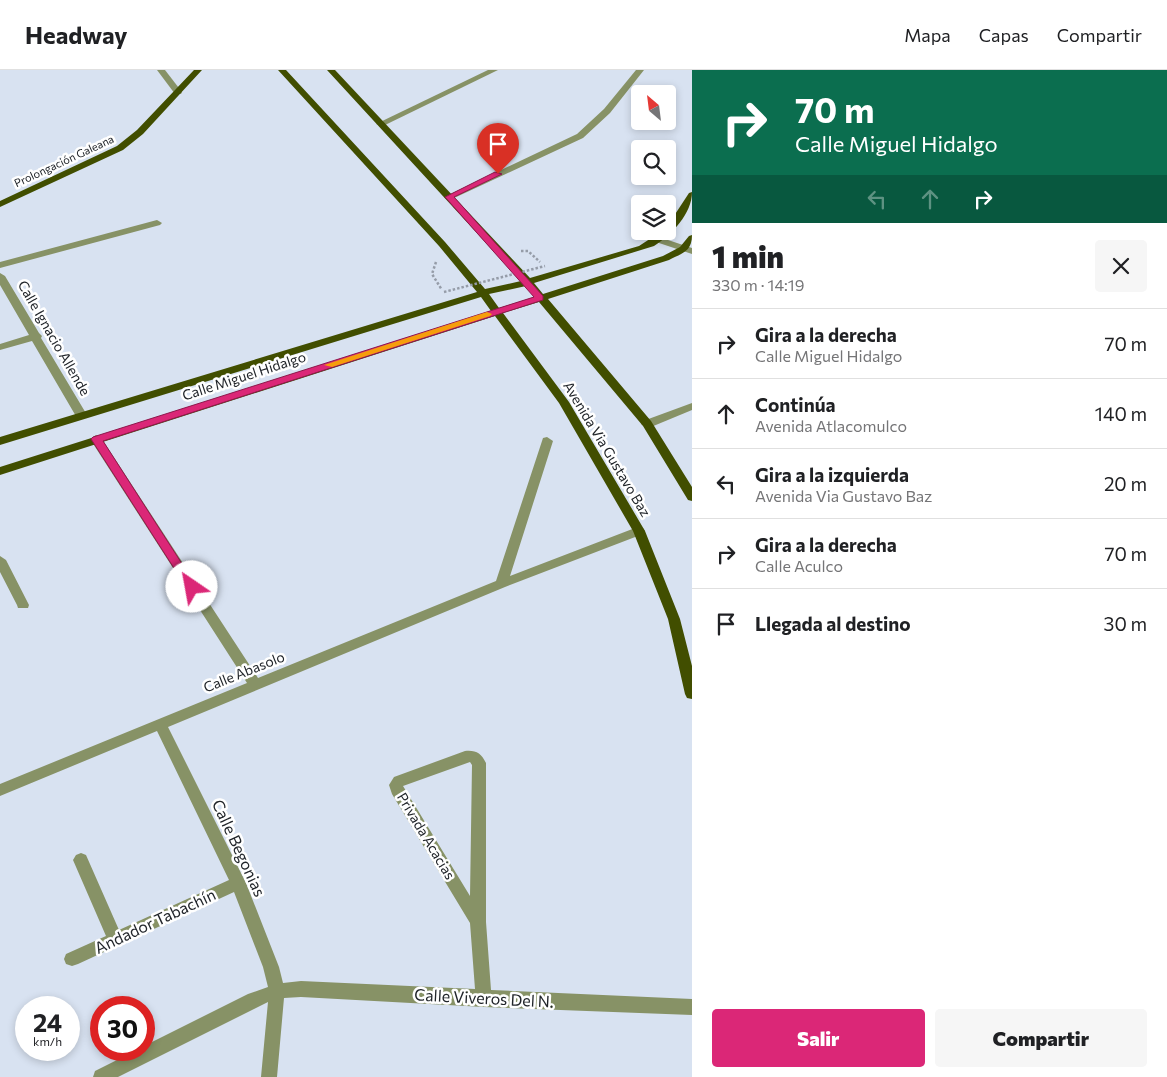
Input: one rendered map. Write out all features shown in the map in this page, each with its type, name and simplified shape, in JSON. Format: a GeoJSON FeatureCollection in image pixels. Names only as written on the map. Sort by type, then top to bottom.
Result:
{"type":"FeatureCollection","features":[{"type":"Feature","properties":{"kind":"main road","name":"Prolongación Galeana"},"geometry":{"type":"LineString","coordinates":[[0,204],[120,148],[140,132],[198,70]]}},
{"type":"Feature","properties":{"kind":"main road","name":"Avenida Via Gustavo Baz"},"geometry":{"type":"LineString","coordinates":[[282,70],[442,244],[497,311],[564,402],[639,531],[674,619],[692,694]]}},
{"type":"Feature","properties":{"kind":"main road"},"geometry":{"type":"LineString","coordinates":[[331,70],[528,282],[647,424],[692,497]]}},
{"type":"Feature","properties":{"kind":"main road"},"geometry":{"type":"LineString","coordinates":[[676,222],[692,195]]}},
{"type":"Feature","properties":{"kind":"main road"},"geometry":{"type":"LineString","coordinates":[[687,250],[692,238]]}},
{"type":"Feature","properties":{"kind":"main road","name":"Calle Miguel Hidalgo"},"geometry":{"type":"LineString","coordinates":[[0,441],[483,293],[528,282],[642,248],[659,240]]}},
{"type":"Feature","properties":{"kind":"main road","name":"Calle Miguel Hidalgo"},"geometry":{"type":"LineString","coordinates":[[0,471],[687,250]]}},
{"type":"Feature","properties":{"kind":"street"},"geometry":{"type":"LineString","coordinates":[[161,70],[178,92]]}},
{"type":"Feature","properties":{"kind":"street"},"geometry":{"type":"LineString","coordinates":[[380,124],[494,70]]}},
{"type":"Feature","properties":{"kind":"street"},"geometry":{"type":"LineString","coordinates":[[449,197],[580,136],[607,111],[640,70]]}},
{"type":"Feature","properties":{"kind":"street"},"geometry":{"type":"LineString","coordinates":[[0,265],[158,223]]}},
{"type":"Feature","properties":{"kind":"street"},"geometry":{"type":"LineString","coordinates":[[659,240],[687,250]]}},
{"type":"Feature","properties":{"kind":"street","name":"Calle Ignacio Allende"},"geometry":{"type":"LineString","coordinates":[[0,276],[37,336],[81,415]]}},
{"type":"Feature","properties":{"kind":"street"},"geometry":{"type":"LineString","coordinates":[[0,347],[37,336]]}},
{"type":"Feature","properties":{"kind":"street"},"geometry":{"type":"LineString","coordinates":[[647,424],[692,406]]}},
{"type":"Feature","properties":{"kind":"street"},"geometry":{"type":"LineString","coordinates":[[96,439],[255,685]]}},
{"type":"Feature","properties":{"kind":"street"},"geometry":{"type":"LineString","coordinates":[[501,584],[547,442]]}},
{"type":"Feature","properties":{"kind":"street","name":"Calle Abasolo"},"geometry":{"type":"LineString","coordinates":[[0,790],[501,584],[639,531]]}},
{"type":"Feature","properties":{"kind":"street"},"geometry":{"type":"LineString","coordinates":[[0,560],[23,605]]}},
{"type":"Feature","properties":{"kind":"street","name":"Calle Begonias"},"geometry":{"type":"LineString","coordinates":[[160,724],[238,883],[271,967],[277,991],[269,1077]]}},
{"type":"Feature","properties":{"kind":"street","name":"Privada Acacias"},"geometry":{"type":"LineString","coordinates":[[478,922],[397,790],[396,785],[399,781],[465,756],[473,756],[479,763],[478,922],[484,999]]}},
{"type":"Feature","properties":{"kind":"street"},"geometry":{"type":"LineString","coordinates":[[81,860],[116,940]]}},
{"type":"Feature","properties":{"kind":"street","name":"Andador Tabachín"},"geometry":{"type":"LineString","coordinates":[[72,959],[238,883]]}},
{"type":"Feature","properties":{"kind":"street","name":"Calle Viveros Del N."},"geometry":{"type":"LineString","coordinates":[[101,1077],[254,1000],[277,991],[301,989],[484,999],[692,1007]]}},
{"type":"Feature","properties":{"kind":"path"},"geometry":{"type":"LineString","coordinates":[[432,274],[444,292],[545,266],[528,251]]}},
{"type":"Feature","properties":{"kind":"slow traffic"},"geometry":{"type":"LineString","coordinates":[[328,365],[487,314]]}},
{"type":"Feature","properties":{"kind":"route"},"geometry":{"type":"LineString","coordinates":[[192,587],[96,439],[540,298],[528,282],[449,197],[498,174]]}}]}
